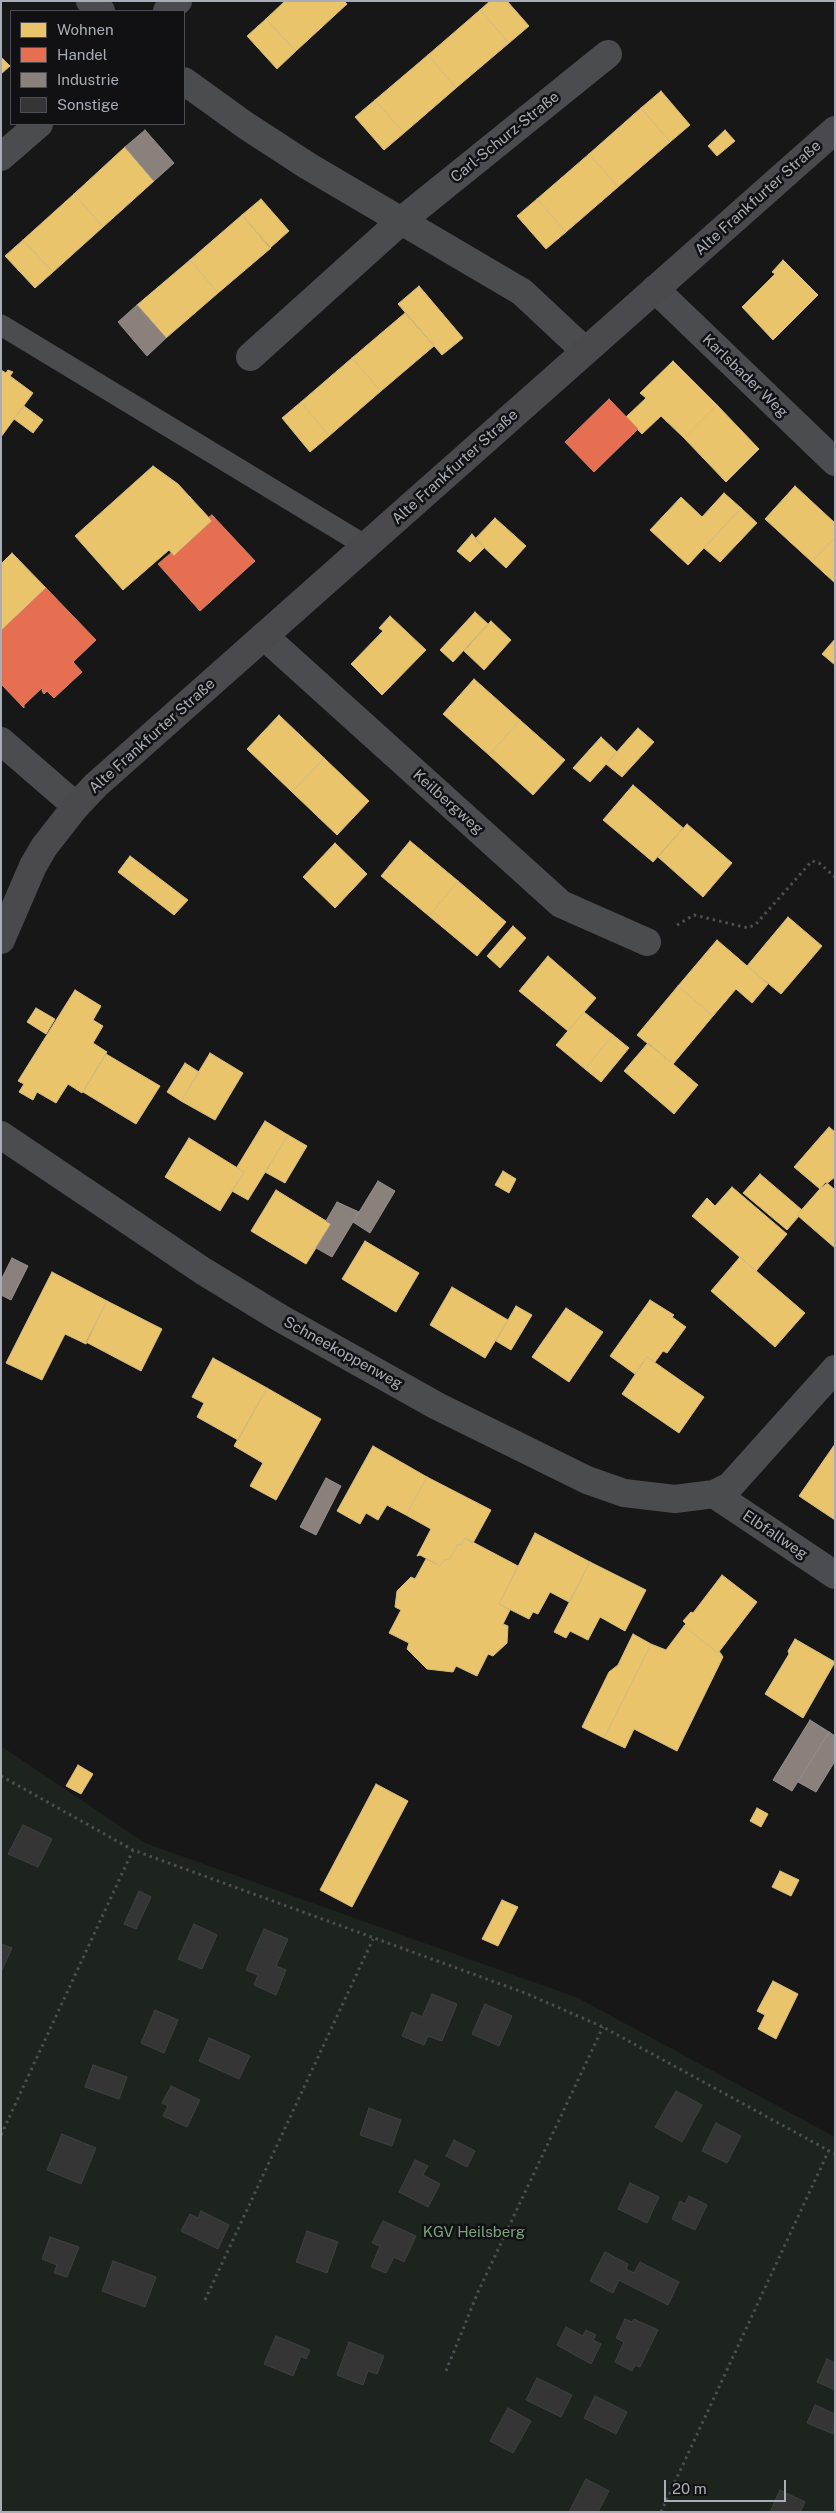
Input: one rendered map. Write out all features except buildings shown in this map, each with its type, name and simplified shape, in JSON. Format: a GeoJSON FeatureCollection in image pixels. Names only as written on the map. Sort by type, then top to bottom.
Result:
{"type":"FeatureCollection","features":[{"type":"Feature","properties":{"kind":"street"},"geometry":{"type":"LineString","coordinates":[[90,1],[100,10]]}},
{"type":"Feature","properties":{"kind":"street"},"geometry":{"type":"LineString","coordinates":[[168,10],[178,1]]}},
{"type":"Feature","properties":{"kind":"street","name":"Carl-Schurz-Straße"},"geometry":{"type":"LineString","coordinates":[[250,357],[401,221],[608,54]]}},
{"type":"Feature","properties":{"kind":"street"},"geometry":{"type":"LineString","coordinates":[[185,82],[253,130],[401,221],[522,292],[584,350]]}},
{"type":"Feature","properties":{"kind":"street"},"geometry":{"type":"LineString","coordinates":[[1,157],[38,125]]}},
{"type":"Feature","properties":{"kind":"street","name":"Alte Frankfurter Straße"},"geometry":{"type":"LineString","coordinates":[[1,940],[33,866],[44,847],[76,806],[584,350],[835,130]]}},
{"type":"Feature","properties":{"kind":"street","name":"Karlsbader Weg"},"geometry":{"type":"LineString","coordinates":[[655,289],[835,462]]}},
{"type":"Feature","properties":{"kind":"street","name":"Keilbergweg"},"geometry":{"type":"LineString","coordinates":[[264,636],[561,904],[647,942]]}},
{"type":"Feature","properties":{"kind":"street","name":"Alte Frankfurter Straße"},"geometry":{"type":"LineString","coordinates":[[1,741],[76,806]]}},
{"type":"Feature","properties":{"kind":"street","name":"Schneekoppenweg"},"geometry":{"type":"LineString","coordinates":[[1,1135],[203,1271],[280,1318],[437,1406],[608,1488],[648,1497],[675,1499],[714,1494]]}},
{"type":"Feature","properties":{"kind":"street"},"geometry":{"type":"LineString","coordinates":[[714,1494],[730,1486],[745,1472],[835,1369]]}},
{"type":"Feature","properties":{"kind":"street","name":"Elbfallweg"},"geometry":{"type":"LineString","coordinates":[[714,1494],[835,1575]]}},
{"type":"Feature","properties":{"kind":"lane"},"geometry":{"type":"LineString","coordinates":[[1,325],[366,546]]}},
{"type":"Feature","properties":{"kind":"path"},"geometry":{"type":"LineString","coordinates":[[647,942],[694,915],[748,928],[756,924],[812,861],[819,863],[835,877]]}},
{"type":"Feature","properties":{"kind":"path"},"geometry":{"type":"LineString","coordinates":[[1,1776],[133,1850],[524,1993],[603,2027],[835,2154]]}},
{"type":"Feature","properties":{"kind":"path"},"geometry":{"type":"LineString","coordinates":[[1,2135],[133,1850]]}},
{"type":"Feature","properties":{"kind":"path"},"geometry":{"type":"LineString","coordinates":[[205,2300],[372,1939]]}},
{"type":"Feature","properties":{"kind":"path"},"geometry":{"type":"LineString","coordinates":[[446,2370],[478,2292],[603,2027]]}},
{"type":"Feature","properties":{"kind":"path"},"geometry":{"type":"LineString","coordinates":[[661,2512],[829,2150]]}},
{"type":"Feature","properties":{"kind":"green space","name":"KGV Heilsberg"},"geometry":{"type":"Polygon","coordinates":[[[1,1746],[145,1843],[578,1998],[835,2137],[835,2512],[1,2512],[1,1746]]]}}]}
